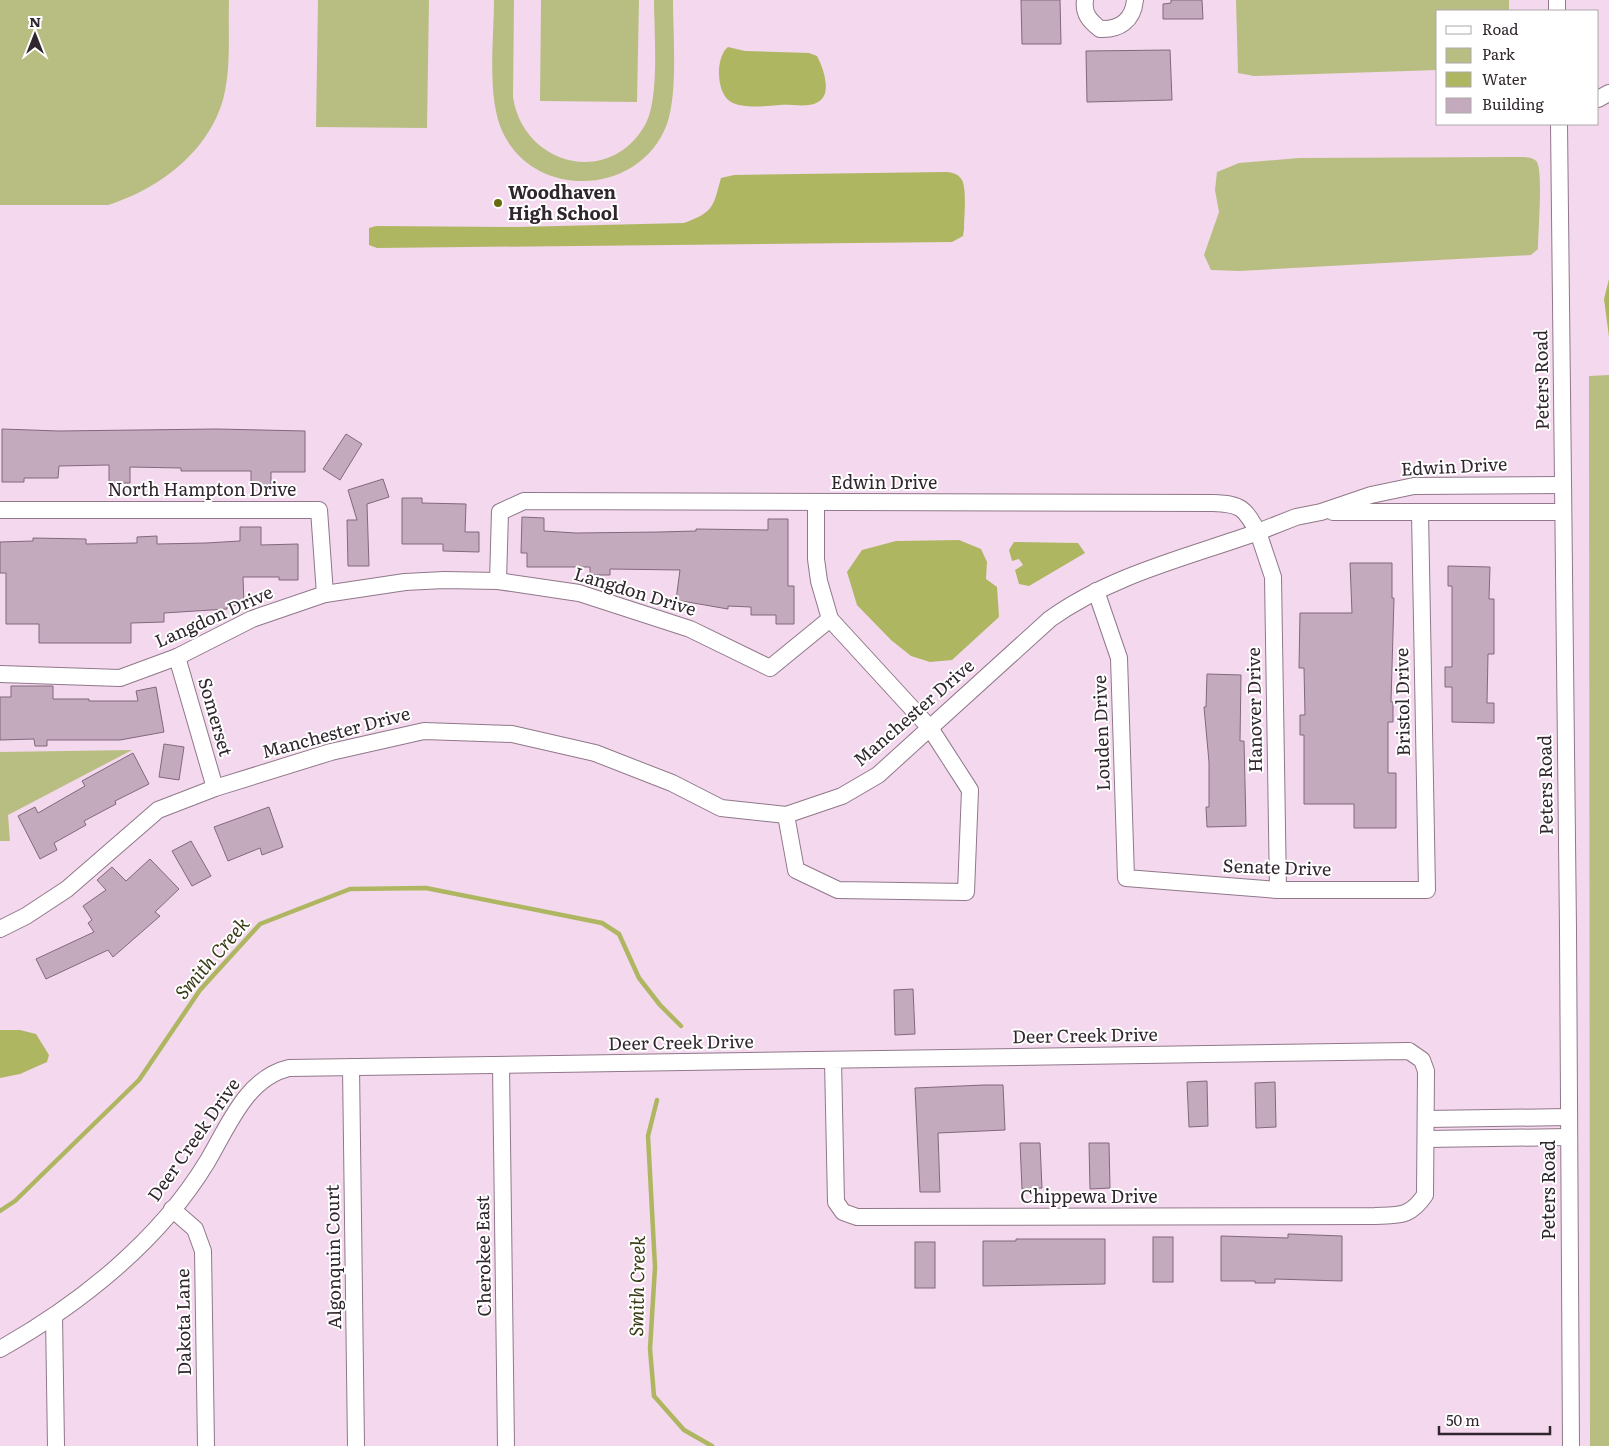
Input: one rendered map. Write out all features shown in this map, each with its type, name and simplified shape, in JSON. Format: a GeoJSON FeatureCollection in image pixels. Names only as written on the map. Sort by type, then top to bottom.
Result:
{"type":"FeatureCollection","features":[{"type":"Feature","properties":{"kind":"street"},"geometry":{"type":"LineString","coordinates":[[1084,0],[1084,8],[1089,20],[1100,29],[1114,30],[1125,24],[1132,12],[1135,0]]}},
{"type":"Feature","properties":{"kind":"street","name":"Peters Road"},"geometry":{"type":"LineString","coordinates":[[1559,125],[1569,1117],[1570,1446]]}},
{"type":"Feature","properties":{"kind":"street","name":"Edwin Drive"},"geometry":{"type":"LineString","coordinates":[[498,581],[500,512],[524,502],[1230,504],[1245,510],[1258,532],[1296,517],[1321,512],[1371,495],[1414,486],[1563,485]]}},
{"type":"Feature","properties":{"kind":"street"},"geometry":{"type":"LineString","coordinates":[[786,815],[796,870],[838,890],[966,892],[970,790],[930,728],[830,618],[819,581],[816,559],[816,503]]}},
{"type":"Feature","properties":{"kind":"street","name":"North Hampton Drive"},"geometry":{"type":"LineString","coordinates":[[0,510],[319,510],[325,594]]}},
{"type":"Feature","properties":{"kind":"street","name":"Edwin Drive"},"geometry":{"type":"LineString","coordinates":[[1321,512],[1563,512]]}},
{"type":"Feature","properties":{"kind":"street","name":"Bristol Drive"},"geometry":{"type":"LineString","coordinates":[[1420,513],[1427,890]]}},
{"type":"Feature","properties":{"kind":"street","name":"Manchester Drive"},"geometry":{"type":"LineString","coordinates":[[0,929],[26,916],[66,889],[158,810],[215,788],[331,752],[424,731],[512,734],[595,753],[672,783],[721,808],[786,815],[842,796],[878,776],[1050,619],[1071,604],[1096,591],[1258,532]]}},
{"type":"Feature","properties":{"kind":"street","name":"Hanover Drive"},"geometry":{"type":"LineString","coordinates":[[1258,532],[1273,577],[1278,890]]}},
{"type":"Feature","properties":{"kind":"street","name":"Langdon Drive"},"geometry":{"type":"LineString","coordinates":[[0,674],[120,678],[177,657],[252,619],[325,594],[405,582],[444,580],[498,581],[579,592],[690,629],[770,668],[830,618]]}},
{"type":"Feature","properties":{"kind":"street","name":"Louden Drive"},"geometry":{"type":"LineString","coordinates":[[1096,591],[1119,658],[1126,878]]}},
{"type":"Feature","properties":{"kind":"street","name":"Somerset"},"geometry":{"type":"LineString","coordinates":[[177,657],[215,788]]}},
{"type":"Feature","properties":{"kind":"street","name":"Senate Drive"},"geometry":{"type":"LineString","coordinates":[[1126,878],[1278,890],[1427,890]]}},
{"type":"Feature","properties":{"kind":"street","name":"Deer Creek Drive"},"geometry":{"type":"LineString","coordinates":[[0,1349],[54,1316],[114,1269],[172,1209],[205,1166],[250,1092],[263,1078],[277,1071],[289,1068],[1409,1051],[1422,1060],[1426,1072],[1426,1139]]}},
{"type":"Feature","properties":{"kind":"street","name":"Chippewa Drive"},"geometry":{"type":"LineString","coordinates":[[833,1061],[836,1202],[843,1212],[857,1217],[1402,1215],[1416,1208],[1425,1195],[1426,1139]]}},
{"type":"Feature","properties":{"kind":"street","name":"Cherokee East"},"geometry":{"type":"LineString","coordinates":[[501,1065],[506,1446]]}},
{"type":"Feature","properties":{"kind":"street","name":"Algonquin Court"},"geometry":{"type":"LineString","coordinates":[[351,1067],[356,1446]]}},
{"type":"Feature","properties":{"kind":"street"},"geometry":{"type":"LineString","coordinates":[[1426,1119],[1569,1117]]}},
{"type":"Feature","properties":{"kind":"street"},"geometry":{"type":"LineString","coordinates":[[1426,1139],[1569,1137]]}},
{"type":"Feature","properties":{"kind":"street","name":"Dakota Lane"},"geometry":{"type":"LineString","coordinates":[[172,1209],[195,1229],[203,1251],[206,1446]]}},
{"type":"Feature","properties":{"kind":"street"},"geometry":{"type":"LineString","coordinates":[[54,1316],[56,1446]]}},
{"type":"Feature","properties":{"kind":"green space"},"geometry":{"type":"Polygon","coordinates":[[[0,0],[229,0],[227,80],[219,112],[209,131],[197,148],[182,163],[165,177],[128,198],[108,205],[0,205],[0,0]]]}},
{"type":"Feature","properties":{"kind":"green space"},"geometry":{"type":"Polygon","coordinates":[[[318,0],[429,0],[427,128],[316,127],[318,0]]]}},
{"type":"Feature","properties":{"kind":"green space"},"geometry":{"type":"Polygon","coordinates":[[[494,0],[514,0],[513,97],[520,120],[533,139],[550,152],[569,160],[590,162],[611,157],[629,145],[645,125],[653,99],[654,0],[673,0],[673,96],[667,124],[654,148],[635,165],[613,176],[588,181],[564,179],[540,171],[520,156],[504,135],[498,121],[495,105],[492,69],[494,0]]]}},
{"type":"Feature","properties":{"kind":"green space"},"geometry":{"type":"Polygon","coordinates":[[[541,0],[639,0],[637,102],[540,101],[541,0]]]}},
{"type":"Feature","properties":{"kind":"green space"},"geometry":{"type":"Polygon","coordinates":[[[1236,0],[1509,0],[1509,10],[1436,10],[1436,70],[1254,76],[1238,73],[1236,0]]]}},
{"type":"Feature","properties":{"kind":"green space"},"geometry":{"type":"Polygon","coordinates":[[[1526,157],[1537,162],[1540,178],[1538,249],[1531,255],[1239,271],[1211,270],[1204,255],[1219,212],[1215,190],[1217,172],[1239,163],[1299,158],[1526,157]]]}},
{"type":"Feature","properties":{"kind":"green space"},"geometry":{"type":"Polygon","coordinates":[[[1609,375],[1609,1446],[1590,1446],[1589,376],[1609,375]]]}},
{"type":"Feature","properties":{"kind":"green space"},"geometry":{"type":"Polygon","coordinates":[[[132,750],[8,815],[10,841],[0,841],[0,752],[132,750]]]}},
{"type":"Feature","properties":{"kind":"water"},"geometry":{"type":"Polygon","coordinates":[[[728,47],[745,51],[809,53],[817,56],[822,67],[826,87],[823,98],[814,104],[805,105],[749,106],[731,102],[722,91],[719,75],[721,59],[728,47]]]}},
{"type":"Feature","properties":{"kind":"water"},"geometry":{"type":"Polygon","coordinates":[[[944,172],[956,174],[964,184],[965,211],[963,236],[952,242],[377,248],[369,245],[369,228],[376,226],[517,227],[684,223],[707,212],[714,202],[721,178],[734,175],[944,172]]]}},
{"type":"Feature","properties":{"kind":"water"},"geometry":{"type":"Polygon","coordinates":[[[1609,279],[1609,337],[1604,299],[1609,279]]]}},
{"type":"Feature","properties":{"kind":"water"},"geometry":{"type":"Polygon","coordinates":[[[959,540],[981,549],[987,562],[986,579],[997,587],[999,617],[952,660],[930,662],[911,656],[891,640],[857,605],[847,572],[862,550],[896,541],[959,540]]]}},
{"type":"Feature","properties":{"kind":"water"},"geometry":{"type":"Polygon","coordinates":[[[1014,542],[1078,543],[1085,553],[1029,586],[1019,584],[1015,570],[1023,565],[1019,559],[1012,561],[1009,550],[1014,542]]]}},
{"type":"Feature","properties":{"kind":"water"},"geometry":{"type":"Polygon","coordinates":[[[0,1030],[20,1030],[36,1034],[49,1055],[47,1062],[20,1074],[0,1078],[0,1030]]]}},
{"type":"Feature","properties":{"kind":"building"},"geometry":{"type":"Polygon","coordinates":[[[1021,0],[1060,0],[1061,44],[1022,44],[1021,0]]]}},
{"type":"Feature","properties":{"kind":"building"},"geometry":{"type":"Polygon","coordinates":[[[1171,0],[1202,0],[1203,19],[1163,19],[1163,4],[1171,3],[1171,0]]]}},
{"type":"Feature","properties":{"kind":"building"},"geometry":{"type":"Polygon","coordinates":[[[1170,50],[1172,100],[1087,102],[1086,51],[1170,50]]]}},
{"type":"Feature","properties":{"kind":"building"},"geometry":{"type":"Polygon","coordinates":[[[2,429],[59,431],[216,429],[305,431],[305,472],[271,472],[271,485],[251,485],[251,471],[181,471],[181,468],[130,467],[130,483],[109,483],[109,465],[59,466],[58,478],[24,478],[24,482],[2,482],[2,429]]]}},
{"type":"Feature","properties":{"kind":"building"},"geometry":{"type":"Polygon","coordinates":[[[346,434],[362,444],[340,480],[323,469],[346,434]]]}},
{"type":"Feature","properties":{"kind":"building"},"geometry":{"type":"Polygon","coordinates":[[[383,479],[389,497],[367,504],[369,566],[348,566],[347,520],[357,520],[348,490],[383,479]]]}},
{"type":"Feature","properties":{"kind":"building"},"geometry":{"type":"Polygon","coordinates":[[[402,498],[422,498],[422,503],[466,504],[465,532],[479,532],[479,552],[443,551],[443,544],[402,544],[402,498]]]}},
{"type":"Feature","properties":{"kind":"building"},"geometry":{"type":"Polygon","coordinates":[[[522,517],[544,518],[544,531],[576,533],[696,531],[696,529],[768,530],[768,519],[788,519],[788,586],[794,586],[794,624],[776,624],[776,615],[751,615],[751,607],[728,606],[728,609],[676,600],[680,570],[610,569],[610,575],[590,575],[590,567],[527,567],[527,553],[521,553],[522,517]]]}},
{"type":"Feature","properties":{"kind":"building"},"geometry":{"type":"Polygon","coordinates":[[[240,527],[261,527],[261,545],[298,544],[298,580],[279,580],[279,577],[243,577],[244,605],[227,606],[227,609],[164,613],[164,622],[131,623],[131,643],[39,643],[39,624],[6,624],[6,573],[0,573],[0,542],[33,541],[33,538],[86,539],[86,544],[137,543],[137,537],[157,536],[157,544],[240,541],[240,527]]]}},
{"type":"Feature","properties":{"kind":"building"},"geometry":{"type":"Polygon","coordinates":[[[1350,563],[1392,563],[1392,598],[1394,598],[1391,702],[1393,702],[1393,722],[1388,722],[1388,773],[1396,773],[1396,828],[1354,828],[1354,804],[1304,804],[1304,735],[1300,735],[1300,715],[1305,715],[1304,668],[1299,668],[1300,613],[1352,613],[1350,563]]]}},
{"type":"Feature","properties":{"kind":"building"},"geometry":{"type":"Polygon","coordinates":[[[1448,566],[1490,567],[1489,599],[1494,599],[1494,654],[1488,654],[1487,703],[1494,703],[1494,723],[1452,722],[1452,687],[1445,687],[1445,667],[1452,667],[1452,586],[1448,586],[1448,566]]]}},
{"type":"Feature","properties":{"kind":"building"},"geometry":{"type":"Polygon","coordinates":[[[1207,674],[1241,675],[1240,741],[1244,741],[1246,826],[1207,827],[1206,807],[1209,807],[1209,762],[1204,707],[1206,707],[1207,674]]]}},
{"type":"Feature","properties":{"kind":"building"},"geometry":{"type":"Polygon","coordinates":[[[11,686],[53,686],[53,699],[89,699],[89,701],[138,701],[136,691],[156,687],[164,732],[120,740],[47,740],[47,746],[35,746],[34,739],[0,740],[0,697],[11,697],[11,686]]]}},
{"type":"Feature","properties":{"kind":"building"},"geometry":{"type":"Polygon","coordinates":[[[164,744],[184,747],[179,780],[159,777],[164,744]]]}},
{"type":"Feature","properties":{"kind":"building"},"geometry":{"type":"Polygon","coordinates":[[[133,753],[149,784],[115,801],[116,804],[84,821],[86,825],[54,843],[57,850],[40,859],[18,816],[35,807],[38,813],[85,786],[82,781],[133,753]]]}},
{"type":"Feature","properties":{"kind":"building"},"geometry":{"type":"Polygon","coordinates":[[[269,807],[283,847],[262,855],[260,848],[228,861],[214,827],[269,807]]]}},
{"type":"Feature","properties":{"kind":"building"},"geometry":{"type":"Polygon","coordinates":[[[191,841],[211,876],[192,886],[172,851],[191,841]]]}},
{"type":"Feature","properties":{"kind":"building"},"geometry":{"type":"Polygon","coordinates":[[[150,859],[179,889],[155,912],[160,916],[113,957],[108,950],[46,979],[36,959],[94,932],[88,923],[92,920],[83,906],[106,890],[97,880],[112,867],[126,881],[150,859]]]}},
{"type":"Feature","properties":{"kind":"building"},"geometry":{"type":"Polygon","coordinates":[[[913,989],[915,1034],[895,1035],[894,990],[913,989]]]}},
{"type":"Feature","properties":{"kind":"building"},"geometry":{"type":"Polygon","coordinates":[[[1207,1081],[1208,1126],[1189,1127],[1187,1082],[1207,1081]]]}},
{"type":"Feature","properties":{"kind":"building"},"geometry":{"type":"Polygon","coordinates":[[[1275,1082],[1276,1127],[1256,1128],[1255,1083],[1275,1082]]]}},
{"type":"Feature","properties":{"kind":"building"},"geometry":{"type":"Polygon","coordinates":[[[1003,1085],[1005,1130],[938,1133],[940,1192],[920,1192],[915,1088],[1003,1085]]]}},
{"type":"Feature","properties":{"kind":"building"},"geometry":{"type":"Polygon","coordinates":[[[1020,1143],[1040,1143],[1042,1188],[1022,1189],[1020,1143]]]}},
{"type":"Feature","properties":{"kind":"building"},"geometry":{"type":"Polygon","coordinates":[[[1089,1143],[1109,1143],[1110,1188],[1090,1189],[1089,1143]]]}},
{"type":"Feature","properties":{"kind":"building"},"geometry":{"type":"Polygon","coordinates":[[[1288,1234],[1342,1236],[1342,1281],[1275,1279],[1275,1283],[1255,1283],[1255,1281],[1221,1281],[1221,1236],[1288,1238],[1288,1234]]]}},
{"type":"Feature","properties":{"kind":"building"},"geometry":{"type":"Polygon","coordinates":[[[1153,1237],[1173,1237],[1173,1282],[1153,1282],[1153,1237]]]}},
{"type":"Feature","properties":{"kind":"building"},"geometry":{"type":"Polygon","coordinates":[[[1016,1239],[1105,1239],[1105,1284],[983,1286],[983,1241],[1016,1241],[1016,1239]]]}},
{"type":"Feature","properties":{"kind":"building"},"geometry":{"type":"Polygon","coordinates":[[[915,1242],[935,1242],[935,1288],[915,1288],[915,1242]]]}},
{"type":"Feature","properties":{"kind":"waterway","name":"Smith Creek"},"geometry":{"type":"LineString","coordinates":[[0,1211],[15,1201],[139,1080],[200,990],[260,924],[350,889],[426,888],[602,923],[619,934],[639,978],[660,1005],[681,1026]]}},
{"type":"Feature","properties":{"kind":"waterway","name":"Smith Creek"},"geometry":{"type":"LineString","coordinates":[[657,1100],[648,1136],[655,1267],[650,1349],[654,1396],[684,1430],[712,1446]]}},
{"type":"Feature","properties":{"kind":"place","name":"Woodhaven High School"},"geometry":{"type":"Point","coordinates":[498,203]}}]}
